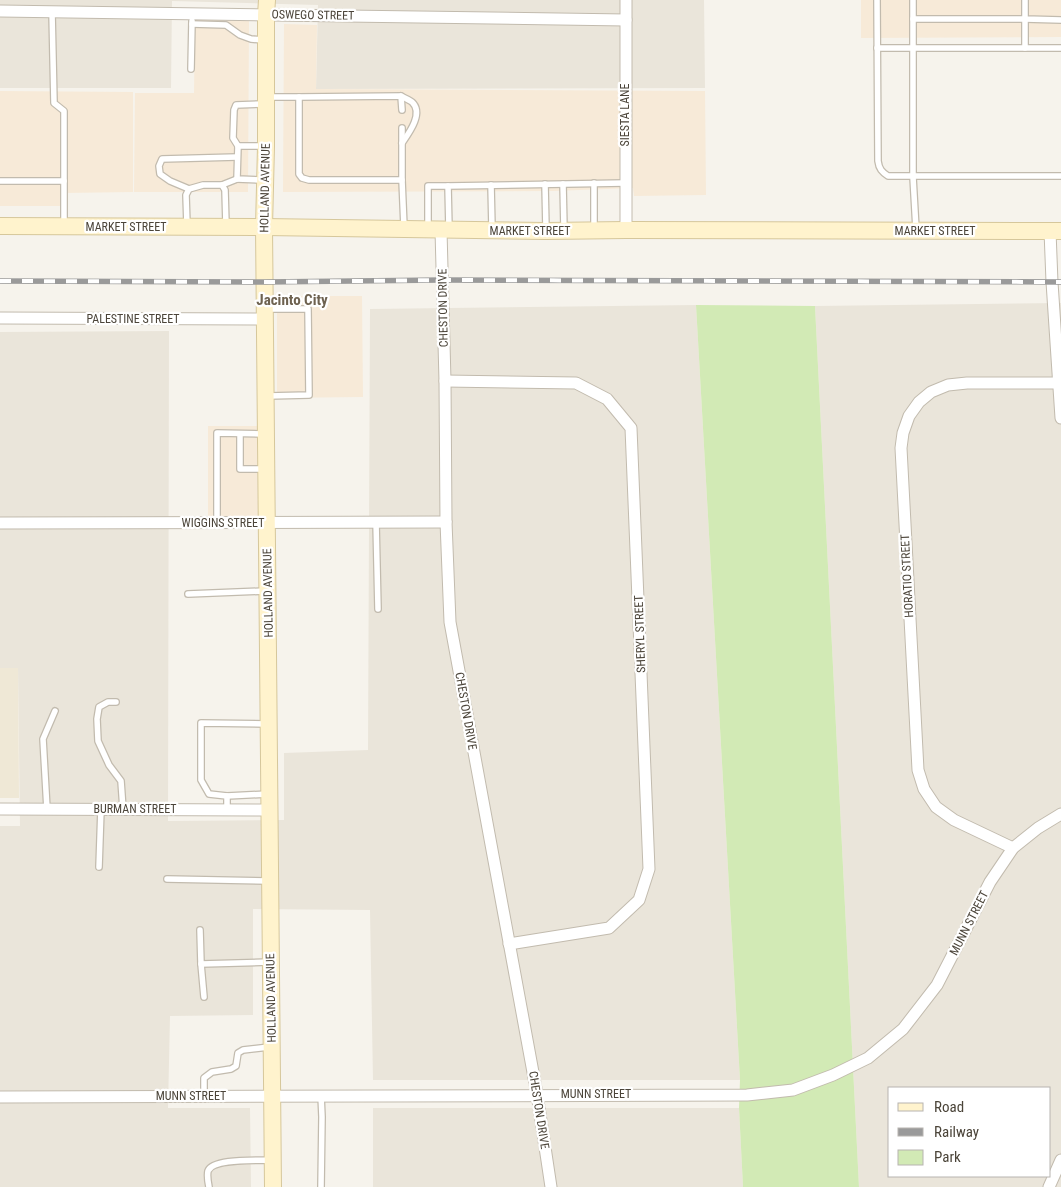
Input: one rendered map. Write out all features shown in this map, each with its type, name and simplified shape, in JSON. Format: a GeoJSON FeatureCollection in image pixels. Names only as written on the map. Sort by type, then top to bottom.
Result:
{"type":"FeatureCollection","features":[{"type":"Feature","properties":{"kind":"main road","name":"HOLLAND AVENUE"},"geometry":{"type":"LineString","coordinates":[[266,7],[266,180],[264,227],[273,1187]]}},
{"type":"Feature","properties":{"kind":"main road","name":"MARKET STREET"},"geometry":{"type":"LineString","coordinates":[[0,226],[546,231],[1056,231]]}},
{"type":"Feature","properties":{"kind":"street","name":"SIESTA LANE"},"geometry":{"type":"LineString","coordinates":[[626,0],[626,230]]}},
{"type":"Feature","properties":{"kind":"street","name":"OSWEGO STREET"},"geometry":{"type":"LineString","coordinates":[[0,11],[192,19],[266,7],[626,20]]}},
{"type":"Feature","properties":{"kind":"street","name":"CHESTON DRIVE"},"geometry":{"type":"LineString","coordinates":[[439,229],[450,622],[537,1094],[551,1187]]}},
{"type":"Feature","properties":{"kind":"street"},"geometry":{"type":"LineString","coordinates":[[1056,231],[1052,282],[1061,418]]}},
{"type":"Feature","properties":{"kind":"street","name":"PALESTINE STREET"},"geometry":{"type":"LineString","coordinates":[[0,318],[265,314]]}},
{"type":"Feature","properties":{"kind":"street","name":"SHERYL STREET"},"geometry":{"type":"LineString","coordinates":[[444,381],[576,383],[608,399],[631,428],[649,869],[639,900],[608,928],[509,944]]}},
{"type":"Feature","properties":{"kind":"street","name":"HORATIO STREET"},"geometry":{"type":"LineString","coordinates":[[1013,848],[954,820],[936,808],[924,789],[918,770],[901,448],[903,433],[909,416],[914,409],[932,392],[948,385],[966,383],[1059,383]]}},
{"type":"Feature","properties":{"kind":"street","name":"WIGGINS STREET"},"geometry":{"type":"LineString","coordinates":[[0,523],[446,522]]}},
{"type":"Feature","properties":{"kind":"street","name":"BURMAN STREET"},"geometry":{"type":"LineString","coordinates":[[0,809],[227,810],[270,802]]}},
{"type":"Feature","properties":{"kind":"street","name":"MUNN STREET"},"geometry":{"type":"LineString","coordinates":[[0,1096],[747,1094],[793,1090],[833,1075],[868,1058],[903,1029],[937,985],[990,882],[1013,848],[1038,828],[1061,814]]}},
{"type":"Feature","properties":{"kind":"street"},"geometry":{"type":"LineString","coordinates":[[1050,1187],[1061,1160]]}},
{"type":"Feature","properties":{"kind":"lane"},"geometry":{"type":"LineString","coordinates":[[877,0],[878,161],[879,168],[883,173],[888,176],[1061,176]]}},
{"type":"Feature","properties":{"kind":"lane"},"geometry":{"type":"LineString","coordinates":[[912,0],[913,176],[916,231]]}},
{"type":"Feature","properties":{"kind":"lane"},"geometry":{"type":"LineString","coordinates":[[1025,0],[1025,48]]}},
{"type":"Feature","properties":{"kind":"lane"},"geometry":{"type":"LineString","coordinates":[[52,12],[54,103],[64,110],[64,226]]}},
{"type":"Feature","properties":{"kind":"lane"},"geometry":{"type":"LineString","coordinates":[[191,69],[192,19],[226,25],[240,35],[250,39],[266,40]]}},
{"type":"Feature","properties":{"kind":"lane"},"geometry":{"type":"LineString","coordinates":[[913,19],[1061,20]]}},
{"type":"Feature","properties":{"kind":"lane"},"geometry":{"type":"LineString","coordinates":[[877,48],[1061,48]]}},
{"type":"Feature","properties":{"kind":"lane"},"geometry":{"type":"LineString","coordinates":[[401,96],[402,110]]}},
{"type":"Feature","properties":{"kind":"lane"},"geometry":{"type":"LineString","coordinates":[[237,180],[238,146],[233,138],[234,110],[236,105],[299,97],[401,96],[414,104],[416,113],[414,126],[402,143]]}},
{"type":"Feature","properties":{"kind":"lane"},"geometry":{"type":"LineString","coordinates":[[299,97],[299,174],[302,178],[309,180],[402,180]]}},
{"type":"Feature","properties":{"kind":"lane"},"geometry":{"type":"LineString","coordinates":[[402,128],[404,229]]}},
{"type":"Feature","properties":{"kind":"lane"},"geometry":{"type":"LineString","coordinates":[[238,146],[266,146]]}},
{"type":"Feature","properties":{"kind":"lane"},"geometry":{"type":"LineString","coordinates":[[237,157],[162,159],[159,166],[160,174],[170,181],[189,189],[203,185],[222,185],[237,180],[266,180]]}},
{"type":"Feature","properties":{"kind":"lane"},"geometry":{"type":"LineString","coordinates":[[0,181],[64,180]]}},
{"type":"Feature","properties":{"kind":"lane"},"geometry":{"type":"LineString","coordinates":[[439,229],[428,186],[625,182]]}},
{"type":"Feature","properties":{"kind":"lane"},"geometry":{"type":"LineString","coordinates":[[594,183],[594,231]]}},
{"type":"Feature","properties":{"kind":"lane"},"geometry":{"type":"LineString","coordinates":[[545,184],[546,231]]}},
{"type":"Feature","properties":{"kind":"lane"},"geometry":{"type":"LineString","coordinates":[[563,184],[564,231]]}},
{"type":"Feature","properties":{"kind":"lane"},"geometry":{"type":"LineString","coordinates":[[222,185],[226,190],[226,227]]}},
{"type":"Feature","properties":{"kind":"lane"},"geometry":{"type":"LineString","coordinates":[[491,185],[492,230]]}},
{"type":"Feature","properties":{"kind":"lane"},"geometry":{"type":"LineString","coordinates":[[439,229],[448,186]]}},
{"type":"Feature","properties":{"kind":"lane"},"geometry":{"type":"LineString","coordinates":[[187,227],[186,195],[189,189]]}},
{"type":"Feature","properties":{"kind":"lane"},"geometry":{"type":"LineString","coordinates":[[265,314],[308,309],[309,395],[266,396]]}},
{"type":"Feature","properties":{"kind":"lane"},"geometry":{"type":"LineString","coordinates":[[217,523],[217,433],[266,434]]}},
{"type":"Feature","properties":{"kind":"lane"},"geometry":{"type":"LineString","coordinates":[[240,434],[240,469],[266,469]]}},
{"type":"Feature","properties":{"kind":"lane"},"geometry":{"type":"LineString","coordinates":[[376,522],[378,609]]}},
{"type":"Feature","properties":{"kind":"lane"},"geometry":{"type":"LineString","coordinates":[[188,594],[268,591]]}},
{"type":"Feature","properties":{"kind":"lane"},"geometry":{"type":"LineString","coordinates":[[116,702],[108,702],[99,707],[97,720],[98,741],[109,765],[121,780],[123,809]]}},
{"type":"Feature","properties":{"kind":"lane"},"geometry":{"type":"LineString","coordinates":[[47,809],[43,739],[56,710]]}},
{"type":"Feature","properties":{"kind":"lane"},"geometry":{"type":"LineString","coordinates":[[269,724],[202,724],[201,780],[209,794],[270,802]]}},
{"type":"Feature","properties":{"kind":"lane"},"geometry":{"type":"LineString","coordinates":[[227,796],[227,810]]}},
{"type":"Feature","properties":{"kind":"lane"},"geometry":{"type":"LineString","coordinates":[[99,867],[100,809]]}},
{"type":"Feature","properties":{"kind":"lane"},"geometry":{"type":"LineString","coordinates":[[167,879],[270,881]]}},
{"type":"Feature","properties":{"kind":"lane"},"geometry":{"type":"LineString","coordinates":[[200,930],[204,997]]}},
{"type":"Feature","properties":{"kind":"lane"},"geometry":{"type":"LineString","coordinates":[[201,964],[271,962]]}},
{"type":"Feature","properties":{"kind":"lane"},"geometry":{"type":"LineString","coordinates":[[204,1096],[204,1078],[212,1072],[231,1069],[236,1066],[238,1053],[243,1050],[272,1047]]}},
{"type":"Feature","properties":{"kind":"lane"},"geometry":{"type":"LineString","coordinates":[[321,1095],[321,1187]]}},
{"type":"Feature","properties":{"kind":"lane"},"geometry":{"type":"LineString","coordinates":[[209,1187],[208,1171],[217,1163],[273,1160]]}},
{"type":"Feature","properties":{"kind":"shaded area"},"geometry":{"type":"Polygon","coordinates":[[[0,0],[704,0],[705,88],[316,89],[318,5],[172,1],[171,88],[0,88],[0,0]]]}},
{"type":"Feature","properties":{"kind":"shaded area"},"geometry":{"type":"Polygon","coordinates":[[[861,0],[1061,0],[1061,37],[861,38],[861,0]]]}},
{"type":"Feature","properties":{"kind":"shaded area"},"geometry":{"type":"Polygon","coordinates":[[[195,19],[249,21],[248,192],[134,192],[135,93],[194,93],[195,19]]]}},
{"type":"Feature","properties":{"kind":"shaded area"},"geometry":{"type":"Polygon","coordinates":[[[284,24],[317,25],[316,89],[705,91],[706,195],[634,196],[633,188],[553,191],[283,192],[284,24]]]}},
{"type":"Feature","properties":{"kind":"shaded area"},"geometry":{"type":"Polygon","coordinates":[[[0,91],[133,92],[133,192],[63,193],[62,206],[0,206],[0,91]]]}},
{"type":"Feature","properties":{"kind":"shaded area"},"geometry":{"type":"Polygon","coordinates":[[[277,296],[362,296],[363,397],[277,398],[277,296]]]}},
{"type":"Feature","properties":{"kind":"shaded area"},"geometry":{"type":"Polygon","coordinates":[[[1061,303],[1061,1187],[859,1187],[815,306],[1061,303]]]}},
{"type":"Feature","properties":{"kind":"shaded area"},"geometry":{"type":"Polygon","coordinates":[[[696,305],[740,1080],[373,1080],[370,910],[253,909],[253,1015],[170,1016],[168,1108],[250,1108],[251,1187],[0,1187],[0,826],[20,826],[18,668],[0,668],[0,332],[169,331],[168,821],[284,820],[284,753],[368,750],[370,309],[696,305]]]}},
{"type":"Feature","properties":{"kind":"shaded area"},"geometry":{"type":"Polygon","coordinates":[[[208,426],[257,426],[258,516],[208,516],[208,426]]]}},
{"type":"Feature","properties":{"kind":"shaded area"},"geometry":{"type":"Polygon","coordinates":[[[0,668],[18,668],[19,798],[0,798],[0,668]]]}},
{"type":"Feature","properties":{"kind":"shaded area"},"geometry":{"type":"Polygon","coordinates":[[[373,1108],[739,1108],[743,1187],[373,1187],[373,1108]]]}},
{"type":"Feature","properties":{"kind":"green space"},"geometry":{"type":"Polygon","coordinates":[[[696,305],[815,306],[859,1187],[743,1187],[739,1108],[740,1080],[696,305]]]}},
{"type":"Feature","properties":{"kind":"railway"},"geometry":{"type":"LineString","coordinates":[[0,281],[1061,282]]}},
{"type":"Feature","properties":{"kind":"district","name":"Jacinto City"},"geometry":{"type":"Point","coordinates":[292,300]}}]}
